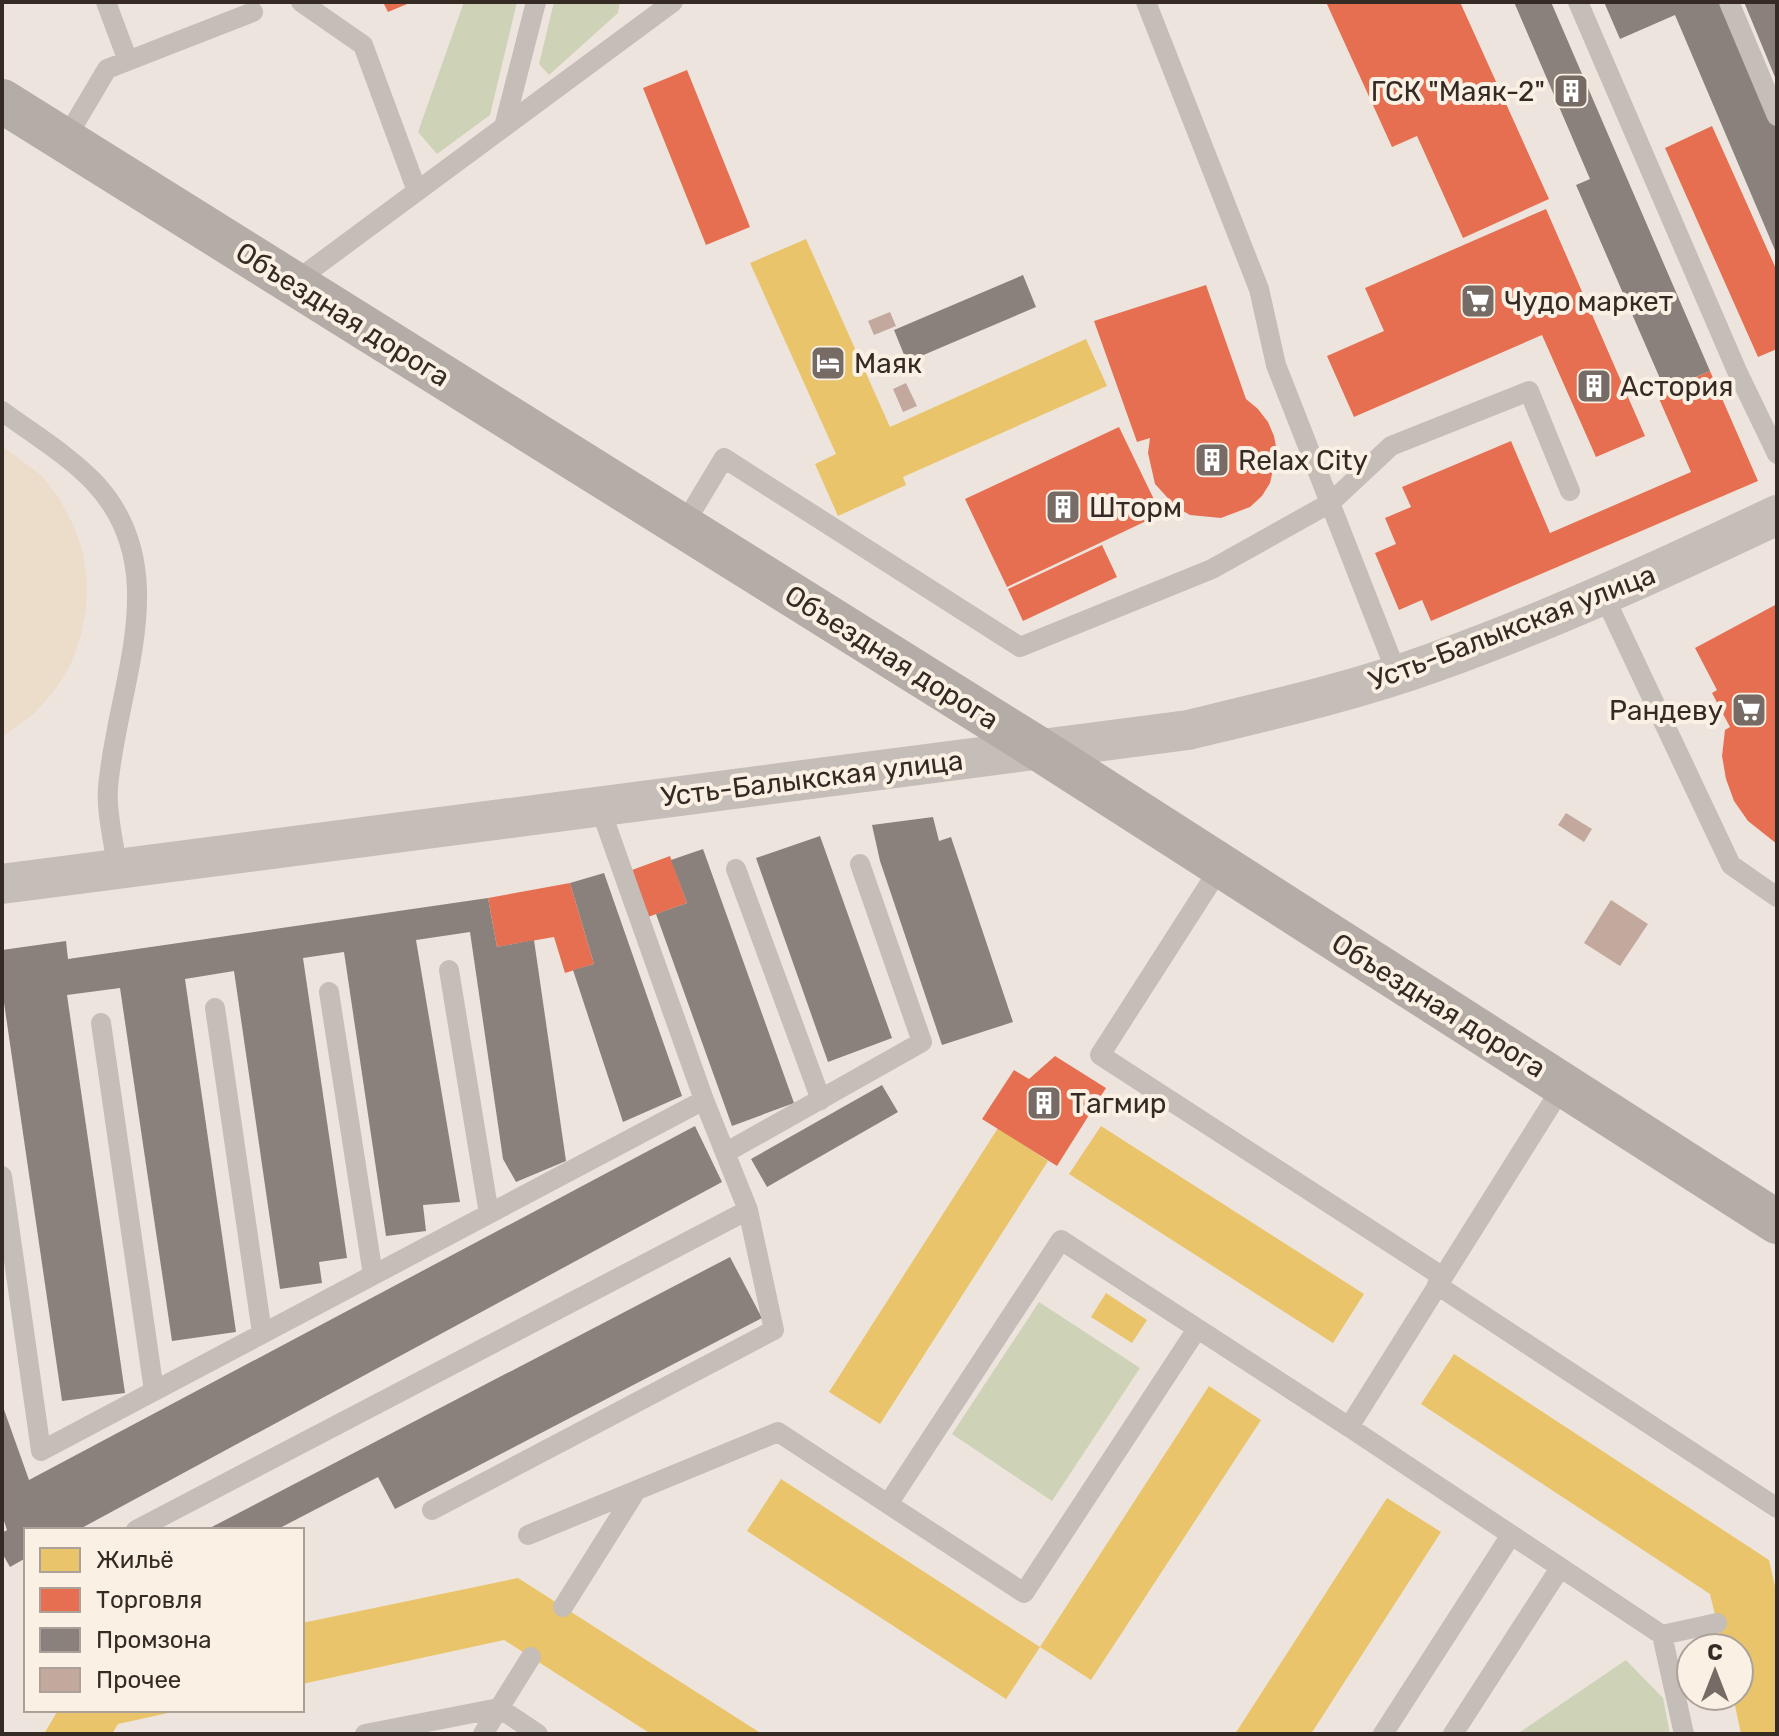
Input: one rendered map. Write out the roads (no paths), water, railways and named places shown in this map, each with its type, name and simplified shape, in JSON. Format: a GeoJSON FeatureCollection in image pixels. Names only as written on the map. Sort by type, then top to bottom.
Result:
{"type":"FeatureCollection","features":[{"type":"Feature","properties":{"kind":"main road","name":"Объездная дорога"},"geometry":{"type":"LineString","coordinates":[[2,101],[1039,749],[1777,1222]]}},
{"type":"Feature","properties":{"kind":"street","name":"Усть-Балыкская улица"},"geometry":{"type":"LineString","coordinates":[[2,884],[1188,730],[1305,702],[1434,663],[1656,573],[1777,515]]}},
{"type":"Feature","properties":{"kind":"lane"},"geometry":{"type":"LineString","coordinates":[[106,2],[128,61]]}},
{"type":"Feature","properties":{"kind":"lane"},"geometry":{"type":"LineString","coordinates":[[301,2],[363,45],[417,191]]}},
{"type":"Feature","properties":{"kind":"lane"},"geometry":{"type":"LineString","coordinates":[[504,127],[536,2]]}},
{"type":"Feature","properties":{"kind":"lane"},"geometry":{"type":"LineString","coordinates":[[293,283],[673,2]]}},
{"type":"Feature","properties":{"kind":"lane"},"geometry":{"type":"LineString","coordinates":[[1146,2],[1259,289],[1276,365],[1397,674]]}},
{"type":"Feature","properties":{"kind":"lane"},"geometry":{"type":"LineString","coordinates":[[1578,2],[1737,371],[1777,454]]}},
{"type":"Feature","properties":{"kind":"lane"},"geometry":{"type":"LineString","coordinates":[[1729,2],[1777,116]]}},
{"type":"Feature","properties":{"kind":"lane"},"geometry":{"type":"LineString","coordinates":[[65,140],[107,69],[253,12]]}},
{"type":"Feature","properties":{"kind":"lane"},"geometry":{"type":"LineString","coordinates":[[683,526],[724,458],[1020,647],[1212,569],[1330,503],[1391,446],[1529,391],[1570,491]]}},
{"type":"Feature","properties":{"kind":"lane"},"geometry":{"type":"LineString","coordinates":[[2,411],[63,455],[95,483],[114,508],[128,535],[136,566],[138,598],[135,634],[108,790],[117,867]]}},
{"type":"Feature","properties":{"kind":"lane"},"geometry":{"type":"LineString","coordinates":[[1603,594],[1731,865],[1777,897]]}},
{"type":"Feature","properties":{"kind":"lane"},"geometry":{"type":"LineString","coordinates":[[432,1510],[774,1330],[748,1210],[704,1100],[599,805]]}},
{"type":"Feature","properties":{"kind":"lane"},"geometry":{"type":"LineString","coordinates":[[725,1153],[922,1042],[860,864]]}},
{"type":"Feature","properties":{"kind":"lane"},"geometry":{"type":"LineString","coordinates":[[1221,866],[1100,1055],[1777,1508]]}},
{"type":"Feature","properties":{"kind":"lane"},"geometry":{"type":"LineString","coordinates":[[736,869],[821,1100]]}},
{"type":"Feature","properties":{"kind":"lane"},"geometry":{"type":"LineString","coordinates":[[449,970],[489,1214]]}},
{"type":"Feature","properties":{"kind":"lane"},"geometry":{"type":"LineString","coordinates":[[329,992],[373,1275]]}},
{"type":"Feature","properties":{"kind":"lane"},"geometry":{"type":"LineString","coordinates":[[215,1008],[262,1333]]}},
{"type":"Feature","properties":{"kind":"lane"},"geometry":{"type":"LineString","coordinates":[[101,1023],[154,1391]]}},
{"type":"Feature","properties":{"kind":"lane"},"geometry":{"type":"LineString","coordinates":[[1349,1427],[1564,1084]]}},
{"type":"Feature","properties":{"kind":"lane"},"geometry":{"type":"LineString","coordinates":[[2,1176],[41,1451],[704,1100]]}},
{"type":"Feature","properties":{"kind":"lane"},"geometry":{"type":"LineString","coordinates":[[140,1528],[748,1210]]}},
{"type":"Feature","properties":{"kind":"lane"},"geometry":{"type":"LineString","coordinates":[[888,1504],[1061,1240],[1662,1635],[1684,1734]]}},
{"type":"Feature","properties":{"kind":"lane"},"geometry":{"type":"LineString","coordinates":[[528,1535],[778,1432],[1024,1593],[1197,1329]]}},
{"type":"Feature","properties":{"kind":"lane"},"geometry":{"type":"LineString","coordinates":[[563,1607],[636,1491]]}},
{"type":"Feature","properties":{"kind":"lane"},"geometry":{"type":"LineString","coordinates":[[1383,1734],[1511,1535]]}},
{"type":"Feature","properties":{"kind":"lane"},"geometry":{"type":"LineString","coordinates":[[1453,1734],[1560,1568]]}},
{"type":"Feature","properties":{"kind":"lane"},"geometry":{"type":"LineString","coordinates":[[1662,1635],[1717,1623]]}},
{"type":"Feature","properties":{"kind":"lane"},"geometry":{"type":"LineString","coordinates":[[483,1734],[531,1657]]}},
{"type":"Feature","properties":{"kind":"lane"},"geometry":{"type":"LineString","coordinates":[[365,1734],[499,1708],[538,1734]]}},
{"type":"Feature","properties":{"kind":"place","name":"ГСК \"Маяк-2\""},"geometry":{"type":"Point","coordinates":[1571,91]}},
{"type":"Feature","properties":{"kind":"place","name":"Чудо маркет"},"geometry":{"type":"Point","coordinates":[1478,301]}},
{"type":"Feature","properties":{"kind":"place","name":"Маяк"},"geometry":{"type":"Point","coordinates":[828,363]}},
{"type":"Feature","properties":{"kind":"place","name":"Астория"},"geometry":{"type":"Point","coordinates":[1594,386]}},
{"type":"Feature","properties":{"kind":"place","name":"Relax City"},"geometry":{"type":"Point","coordinates":[1212,460]}},
{"type":"Feature","properties":{"kind":"place","name":"Шторм"},"geometry":{"type":"Point","coordinates":[1063,507]}},
{"type":"Feature","properties":{"kind":"place","name":"Рандеву"},"geometry":{"type":"Point","coordinates":[1749,710]}},
{"type":"Feature","properties":{"kind":"place","name":"Тагмир"},"geometry":{"type":"Point","coordinates":[1044,1103]}}]}
